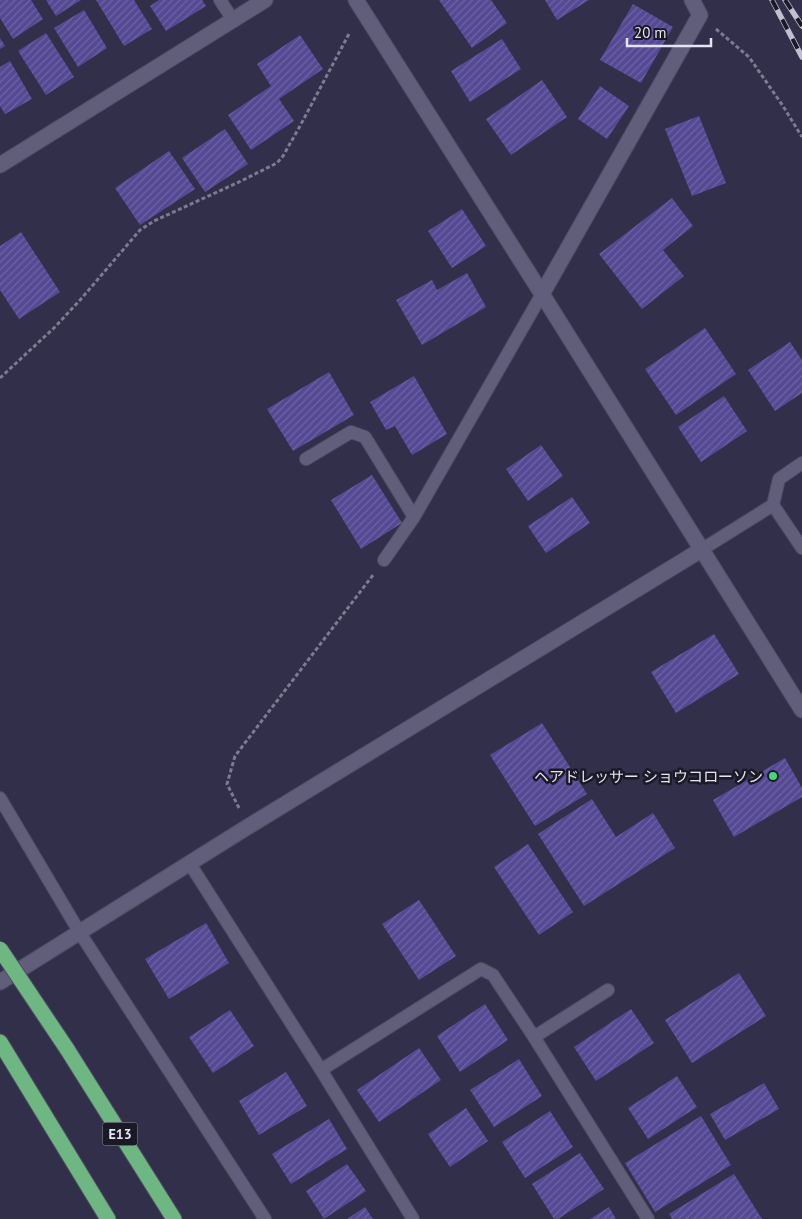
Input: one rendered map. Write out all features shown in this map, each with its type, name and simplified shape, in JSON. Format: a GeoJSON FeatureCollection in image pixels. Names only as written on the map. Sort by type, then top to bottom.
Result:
{"type":"FeatureCollection","features":[{"type":"Feature","properties":{"kind":"highway","name":"E13"},"geometry":{"type":"LineString","coordinates":[[0,950],[67,1049],[174,1219]]}},
{"type":"Feature","properties":{"kind":"highway"},"geometry":{"type":"LineString","coordinates":[[0,1042],[108,1219]]}},
{"type":"Feature","properties":{"kind":"street"},"geometry":{"type":"LineString","coordinates":[[0,165],[265,0]]}},
{"type":"Feature","properties":{"kind":"street"},"geometry":{"type":"LineString","coordinates":[[542,294],[700,15],[692,0]]}},
{"type":"Feature","properties":{"kind":"street"},"geometry":{"type":"LineString","coordinates":[[359,5],[802,710]]}},
{"type":"Feature","properties":{"kind":"street"},"geometry":{"type":"LineString","coordinates":[[0,982],[249,826],[701,550]]}},
{"type":"Feature","properties":{"kind":"lane"},"geometry":{"type":"LineString","coordinates":[[220,0],[233,20]]}},
{"type":"Feature","properties":{"kind":"lane"},"geometry":{"type":"LineString","coordinates":[[384,560],[414,517],[542,294]]}},
{"type":"Feature","properties":{"kind":"lane"},"geometry":{"type":"LineString","coordinates":[[306,459],[350,432],[365,437],[414,517]]}},
{"type":"Feature","properties":{"kind":"lane"},"geometry":{"type":"LineString","coordinates":[[701,550],[772,506],[779,479],[802,464]]}},
{"type":"Feature","properties":{"kind":"lane"},"geometry":{"type":"LineString","coordinates":[[772,506],[802,548]]}},
{"type":"Feature","properties":{"kind":"lane"},"geometry":{"type":"LineString","coordinates":[[0,798],[80,932],[266,1219]]}},
{"type":"Feature","properties":{"kind":"lane"},"geometry":{"type":"LineString","coordinates":[[190,864],[413,1219]]}},
{"type":"Feature","properties":{"kind":"lane"},"geometry":{"type":"LineString","coordinates":[[321,1070],[481,969],[494,974],[648,1219]]}},
{"type":"Feature","properties":{"kind":"lane"},"geometry":{"type":"LineString","coordinates":[[534,1037],[608,990]]}},
{"type":"Feature","properties":{"kind":"path"},"geometry":{"type":"LineString","coordinates":[[0,378],[55,327],[140,230],[154,221],[277,163],[300,126],[359,5]]}},
{"type":"Feature","properties":{"kind":"path"},"geometry":{"type":"LineString","coordinates":[[700,15],[748,57],[783,106],[802,137]]}},
{"type":"Feature","properties":{"kind":"path"},"geometry":{"type":"LineString","coordinates":[[249,826],[227,784],[235,756],[384,560]]}},
{"type":"Feature","properties":{"kind":"building"},"geometry":{"type":"Polygon","coordinates":[[[0,0],[31,0],[43,19],[13,39],[0,18],[0,0]]]}},
{"type":"Feature","properties":{"kind":"building"},"geometry":{"type":"Polygon","coordinates":[[[46,0],[81,0],[56,16],[46,0]]]}},
{"type":"Feature","properties":{"kind":"building"},"geometry":{"type":"Polygon","coordinates":[[[96,0],[134,0],[152,29],[124,46],[96,0]]]}},
{"type":"Feature","properties":{"kind":"building"},"geometry":{"type":"Polygon","coordinates":[[[159,0],[202,0],[206,6],[166,31],[150,6],[159,0]]]}},
{"type":"Feature","properties":{"kind":"building"},"geometry":{"type":"Polygon","coordinates":[[[439,0],[491,0],[507,23],[472,48],[439,0]]]}},
{"type":"Feature","properties":{"kind":"building"},"geometry":{"type":"Polygon","coordinates":[[[545,0],[589,0],[557,20],[545,0]]]}},
{"type":"Feature","properties":{"kind":"building"},"geometry":{"type":"Polygon","coordinates":[[[633,4],[673,27],[641,83],[600,60],[633,4]]]}},
{"type":"Feature","properties":{"kind":"building"},"geometry":{"type":"Polygon","coordinates":[[[84,10],[107,48],[78,67],[54,28],[84,10]]]}},
{"type":"Feature","properties":{"kind":"building"},"geometry":{"type":"Polygon","coordinates":[[[46,33],[74,77],[46,95],[18,51],[46,33]]]}},
{"type":"Feature","properties":{"kind":"building"},"geometry":{"type":"Polygon","coordinates":[[[300,35],[323,69],[279,99],[294,121],[251,150],[228,115],[271,86],[257,64],[300,35]]]}},
{"type":"Feature","properties":{"kind":"building"},"geometry":{"type":"Polygon","coordinates":[[[0,38],[5,46],[0,49],[0,38]]]}},
{"type":"Feature","properties":{"kind":"building"},"geometry":{"type":"Polygon","coordinates":[[[502,39],[521,69],[470,102],[451,71],[502,39]]]}},
{"type":"Feature","properties":{"kind":"building"},"geometry":{"type":"Polygon","coordinates":[[[10,61],[32,99],[5,114],[0,106],[0,67],[10,61]]]}},
{"type":"Feature","properties":{"kind":"building"},"geometry":{"type":"Polygon","coordinates":[[[542,80],[567,117],[511,155],[486,119],[542,80]]]}},
{"type":"Feature","properties":{"kind":"building"},"geometry":{"type":"Polygon","coordinates":[[[600,86],[629,106],[607,139],[578,119],[600,86]]]}},
{"type":"Feature","properties":{"kind":"building"},"geometry":{"type":"Polygon","coordinates":[[[699,116],[726,183],[692,196],[665,129],[699,116]]]}},
{"type":"Feature","properties":{"kind":"building"},"geometry":{"type":"Polygon","coordinates":[[[225,129],[248,164],[205,192],[182,158],[225,129]]]}},
{"type":"Feature","properties":{"kind":"building"},"geometry":{"type":"Polygon","coordinates":[[[169,151],[195,189],[140,225],[115,188],[169,151]]]}},
{"type":"Feature","properties":{"kind":"building"},"geometry":{"type":"Polygon","coordinates":[[[672,198],[693,226],[663,250],[684,276],[642,309],[599,254],[672,198]]]}},
{"type":"Feature","properties":{"kind":"building"},"geometry":{"type":"Polygon","coordinates":[[[462,209],[486,246],[452,268],[428,231],[462,209]]]}},
{"type":"Feature","properties":{"kind":"building"},"geometry":{"type":"Polygon","coordinates":[[[21,232],[60,292],[19,319],[0,290],[0,246],[21,232]]]}},
{"type":"Feature","properties":{"kind":"building"},"geometry":{"type":"Polygon","coordinates":[[[467,273],[486,307],[422,345],[396,300],[432,280],[437,290],[467,273]]]}},
{"type":"Feature","properties":{"kind":"building"},"geometry":{"type":"Polygon","coordinates":[[[705,328],[736,374],[676,415],[645,369],[705,328]]]}},
{"type":"Feature","properties":{"kind":"building"},"geometry":{"type":"Polygon","coordinates":[[[790,342],[802,360],[802,393],[775,411],[748,370],[790,342]]]}},
{"type":"Feature","properties":{"kind":"building"},"geometry":{"type":"Polygon","coordinates":[[[329,372],[354,415],[293,451],[267,409],[329,372]]]}},
{"type":"Feature","properties":{"kind":"building"},"geometry":{"type":"Polygon","coordinates":[[[414,376],[447,434],[412,455],[395,426],[386,430],[370,402],[414,376]]]}},
{"type":"Feature","properties":{"kind":"building"},"geometry":{"type":"Polygon","coordinates":[[[724,396],[747,431],[701,462],[678,427],[724,396]]]}},
{"type":"Feature","properties":{"kind":"building"},"geometry":{"type":"Polygon","coordinates":[[[541,445],[563,476],[528,501],[506,469],[541,445]]]}},
{"type":"Feature","properties":{"kind":"building"},"geometry":{"type":"Polygon","coordinates":[[[372,475],[402,523],[361,549],[331,500],[372,475]]]}},
{"type":"Feature","properties":{"kind":"building"},"geometry":{"type":"Polygon","coordinates":[[[572,497],[590,523],[546,553],[528,526],[572,497]]]}},
{"type":"Feature","properties":{"kind":"building"},"geometry":{"type":"Polygon","coordinates":[[[714,634],[739,674],[676,713],[651,672],[714,634]]]}},
{"type":"Feature","properties":{"kind":"building"},"geometry":{"type":"Polygon","coordinates":[[[542,723],[587,794],[535,826],[490,755],[542,723]]]}},
{"type":"Feature","properties":{"kind":"building"},"geometry":{"type":"Polygon","coordinates":[[[785,758],[802,788],[802,797],[734,837],[713,800],[785,758]]]}},
{"type":"Feature","properties":{"kind":"building"},"geometry":{"type":"Polygon","coordinates":[[[592,799],[616,837],[653,813],[675,848],[584,906],[538,834],[592,799]]]}},
{"type":"Feature","properties":{"kind":"building"},"geometry":{"type":"Polygon","coordinates":[[[528,844],[573,912],[539,935],[494,867],[528,844]]]}},
{"type":"Feature","properties":{"kind":"building"},"geometry":{"type":"Polygon","coordinates":[[[419,900],[456,956],[419,980],[382,924],[419,900]]]}},
{"type":"Feature","properties":{"kind":"building"},"geometry":{"type":"Polygon","coordinates":[[[206,923],[229,963],[169,999],[145,959],[206,923]]]}},
{"type":"Feature","properties":{"kind":"building"},"geometry":{"type":"Polygon","coordinates":[[[739,973],[766,1016],[692,1063],[665,1020],[739,973]]]}},
{"type":"Feature","properties":{"kind":"building"},"geometry":{"type":"Polygon","coordinates":[[[485,1004],[508,1040],[460,1072],[437,1036],[485,1004]]]}},
{"type":"Feature","properties":{"kind":"building"},"geometry":{"type":"Polygon","coordinates":[[[631,1009],[654,1043],[596,1081],[574,1047],[631,1009]]]}},
{"type":"Feature","properties":{"kind":"building"},"geometry":{"type":"Polygon","coordinates":[[[230,1010],[254,1046],[213,1073],[189,1037],[230,1010]]]}},
{"type":"Feature","properties":{"kind":"building"},"geometry":{"type":"Polygon","coordinates":[[[419,1048],[441,1080],[379,1122],[357,1090],[419,1048]]]}},
{"type":"Feature","properties":{"kind":"building"},"geometry":{"type":"Polygon","coordinates":[[[519,1059],[542,1096],[494,1127],[470,1090],[519,1059]]]}},
{"type":"Feature","properties":{"kind":"building"},"geometry":{"type":"Polygon","coordinates":[[[286,1072],[307,1106],[259,1135],[239,1101],[286,1072]]]}},
{"type":"Feature","properties":{"kind":"building"},"geometry":{"type":"Polygon","coordinates":[[[677,1076],[697,1107],[648,1139],[628,1108],[677,1076]]]}},
{"type":"Feature","properties":{"kind":"building"},"geometry":{"type":"Polygon","coordinates":[[[764,1083],[779,1109],[725,1140],[710,1114],[764,1083]]]}},
{"type":"Feature","properties":{"kind":"building"},"geometry":{"type":"Polygon","coordinates":[[[466,1108],[488,1141],[450,1167],[428,1134],[466,1108]]]}},
{"type":"Feature","properties":{"kind":"building"},"geometry":{"type":"Polygon","coordinates":[[[550,1111],[573,1147],[525,1178],[502,1142],[550,1111]]]}},
{"type":"Feature","properties":{"kind":"building"},"geometry":{"type":"Polygon","coordinates":[[[701,1116],[731,1165],[655,1212],[625,1163],[701,1116]]]}},
{"type":"Feature","properties":{"kind":"building"},"geometry":{"type":"Polygon","coordinates":[[[329,1119],[347,1149],[291,1184],[272,1154],[329,1119]]]}},
{"type":"Feature","properties":{"kind":"building"},"geometry":{"type":"Polygon","coordinates":[[[580,1153],[604,1189],[558,1219],[554,1219],[532,1184],[580,1153]]]}},
{"type":"Feature","properties":{"kind":"building"},"geometry":{"type":"Polygon","coordinates":[[[347,1164],[366,1191],[324,1219],[306,1191],[347,1164]]]}},
{"type":"Feature","properties":{"kind":"building"},"geometry":{"type":"Polygon","coordinates":[[[734,1174],[762,1219],[672,1219],[669,1214],[734,1174]]]}},
{"type":"Feature","properties":{"kind":"building"},"geometry":{"type":"Polygon","coordinates":[[[365,1207],[373,1219],[347,1219],[365,1207]]]}},
{"type":"Feature","properties":{"kind":"building"},"geometry":{"type":"Polygon","coordinates":[[[609,1207],[616,1219],[590,1219],[609,1207]]]}},
{"type":"Feature","properties":{"kind":"railway"},"geometry":{"type":"LineString","coordinates":[[772,0],[802,57]]}},
{"type":"Feature","properties":{"kind":"railway"},"geometry":{"type":"LineString","coordinates":[[785,0],[802,26]]}},
{"type":"Feature","properties":{"kind":"place","name":"ヘアドレッサー ショウコローソン"},"geometry":{"type":"Point","coordinates":[773,776]}}]}
